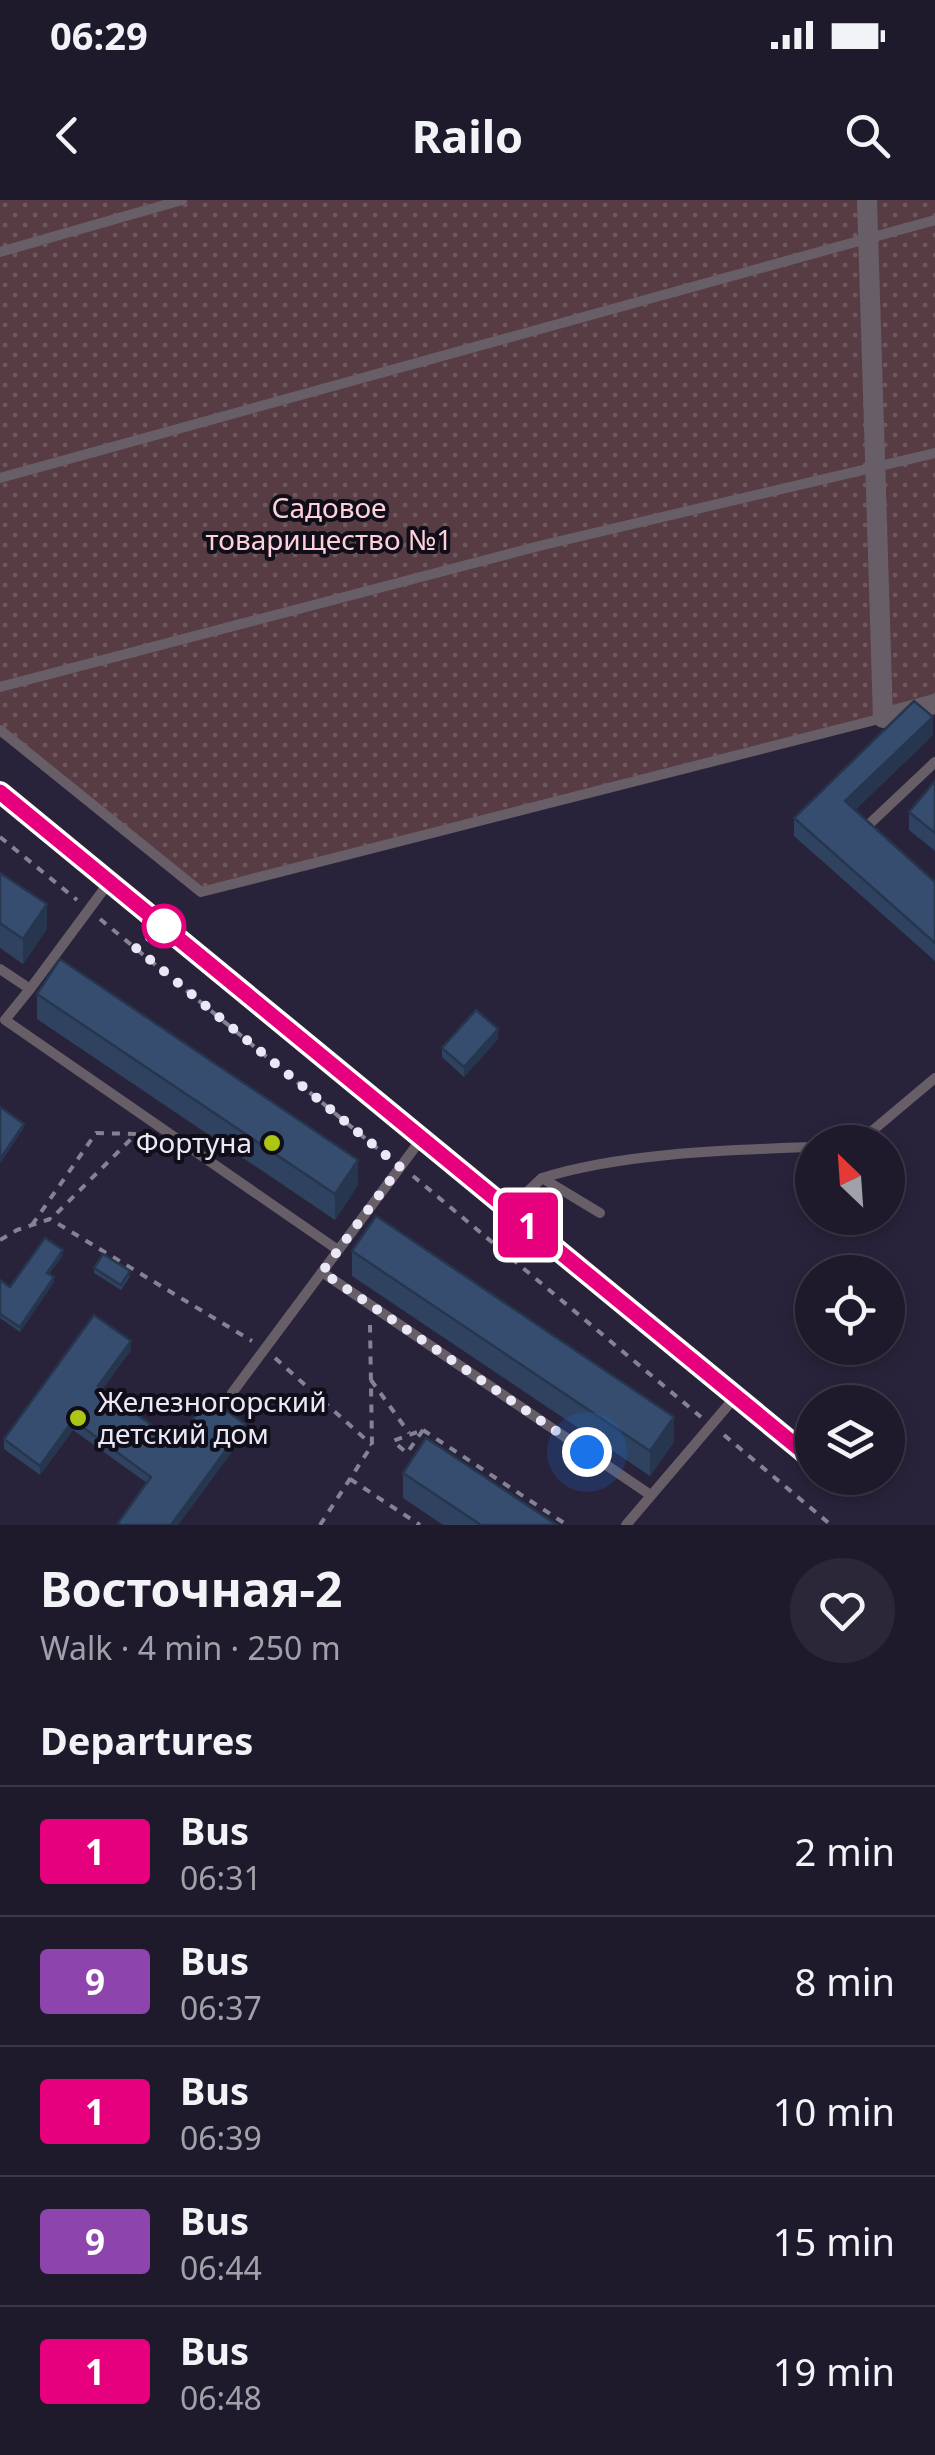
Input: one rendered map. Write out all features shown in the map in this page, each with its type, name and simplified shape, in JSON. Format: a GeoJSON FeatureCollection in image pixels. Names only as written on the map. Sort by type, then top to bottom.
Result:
{"type":"FeatureCollection","features":[{"type":"Feature","properties":{"kind":"street"},"geometry":{"type":"LineString","coordinates":[[868,200],[883,718],[935,704]]}},
{"type":"Feature","properties":{"kind":"lane"},"geometry":{"type":"LineString","coordinates":[[0,252],[182,200]]}},
{"type":"Feature","properties":{"kind":"lane"},"geometry":{"type":"LineString","coordinates":[[0,478],[935,220]]}},
{"type":"Feature","properties":{"kind":"lane"},"geometry":{"type":"LineString","coordinates":[[0,687],[539,546],[935,453]]}},
{"type":"Feature","properties":{"kind":"lane"},"geometry":{"type":"LineString","coordinates":[[0,730],[201,892],[883,718]]}},
{"type":"Feature","properties":{"kind":"lane"},"geometry":{"type":"LineString","coordinates":[[877,842],[862,830],[935,762]]}},
{"type":"Feature","properties":{"kind":"lane"},"geometry":{"type":"LineString","coordinates":[[110,881],[6,1020],[338,1250]]}},
{"type":"Feature","properties":{"kind":"lane"},"geometry":{"type":"LineString","coordinates":[[0,969],[30,990]]}},
{"type":"Feature","properties":{"kind":"lane"},"geometry":{"type":"LineString","coordinates":[[879,1125],[935,1078]]}},
{"type":"Feature","properties":{"kind":"lane"},"geometry":{"type":"LineString","coordinates":[[232,1393],[422,1138]]}},
{"type":"Feature","properties":{"kind":"lane"},"geometry":{"type":"LineString","coordinates":[[509,1210],[542,1178],[578,1167],[740,1150],[795,1148]]}},
{"type":"Feature","properties":{"kind":"lane"},"geometry":{"type":"LineString","coordinates":[[542,1178],[600,1214]]}},
{"type":"Feature","properties":{"kind":"lane"},"geometry":{"type":"LineString","coordinates":[[322,1272],[649,1494]]}},
{"type":"Feature","properties":{"kind":"lane"},"geometry":{"type":"LineString","coordinates":[[626,1525],[736,1396]]}},
{"type":"Feature","properties":{"kind":"path"},"geometry":{"type":"LineString","coordinates":[[0,837],[832,1525]]}},
{"type":"Feature","properties":{"kind":"path"},"geometry":{"type":"LineString","coordinates":[[0,1240],[50,1219],[136,1134],[96,1133],[32,1225]]}},
{"type":"Feature","properties":{"kind":"path"},"geometry":{"type":"LineString","coordinates":[[50,1219],[265,1349],[372,1446]]}},
{"type":"Feature","properties":{"kind":"path"},"geometry":{"type":"LineString","coordinates":[[320,1525],[372,1446],[370,1305]]}},
{"type":"Feature","properties":{"kind":"path"},"geometry":{"type":"LineString","coordinates":[[371,1380],[410,1435]]}},
{"type":"Feature","properties":{"kind":"path"},"geometry":{"type":"LineString","coordinates":[[423,1430],[407,1453],[393,1442],[410,1435],[423,1430]]}},
{"type":"Feature","properties":{"kind":"path"},"geometry":{"type":"LineString","coordinates":[[423,1430],[567,1525]]}},
{"type":"Feature","properties":{"kind":"path"},"geometry":{"type":"LineString","coordinates":[[350,1479],[420,1525]]}},
{"type":"Feature","properties":{"kind":"green space","name":"Садовое товарищество №1"},"geometry":{"type":"Polygon","coordinates":[[[0,200],[935,200],[935,704],[201,892],[0,730],[0,200]]]}},
{"type":"Feature","properties":{"kind":"building"},"geometry":{"type":"Polygon","coordinates":[[[914,701],[933,717],[845,801],[935,882],[935,943],[794,818],[914,701]]]}},
{"type":"Feature","properties":{"kind":"building"},"geometry":{"type":"Polygon","coordinates":[[[935,781],[935,833],[909,812],[935,781]]]}},
{"type":"Feature","properties":{"kind":"building"},"geometry":{"type":"Polygon","coordinates":[[[0,873],[47,904],[23,939],[0,923],[0,873]]]}},
{"type":"Feature","properties":{"kind":"building"},"geometry":{"type":"Polygon","coordinates":[[[60,959],[358,1160],[335,1194],[37,994],[60,959]]]}},
{"type":"Feature","properties":{"kind":"building"},"geometry":{"type":"Polygon","coordinates":[[[476,1010],[498,1029],[464,1067],[442,1048],[476,1010]]]}},
{"type":"Feature","properties":{"kind":"building"},"geometry":{"type":"Polygon","coordinates":[[[0,1107],[24,1124],[0,1159],[0,1107]]]}},
{"type":"Feature","properties":{"kind":"building"},"geometry":{"type":"Polygon","coordinates":[[[376,1216],[674,1417],[650,1451],[352,1251],[376,1216]]]}},
{"type":"Feature","properties":{"kind":"building"},"geometry":{"type":"Polygon","coordinates":[[[45,1238],[63,1250],[47,1273],[54,1277],[20,1327],[0,1314],[0,1280],[10,1287],[45,1238]]]}},
{"type":"Feature","properties":{"kind":"building"},"geometry":{"type":"Polygon","coordinates":[[[103,1254],[130,1271],[121,1285],[94,1268],[103,1254]]]}},
{"type":"Feature","properties":{"kind":"building","name":"Железногорский детский дом"},"geometry":{"type":"Polygon","coordinates":[[[94,1315],[131,1341],[98,1386],[176,1443],[208,1398],[245,1424],[171,1525],[118,1523],[151,1477],[73,1420],[40,1466],[4,1439],[94,1315]]]}},
{"type":"Feature","properties":{"kind":"building"},"geometry":{"type":"Polygon","coordinates":[[[426,1438],[557,1525],[481,1525],[403,1473],[426,1438]]]}},
{"type":"Feature","properties":{"kind":"bus line","name":"1"},"geometry":{"type":"LineString","coordinates":[[0,792],[795,1445]]}},
{"type":"Feature","properties":{"kind":"place","name":"Фортуна"},"geometry":{"type":"Point","coordinates":[272,1143]}},
{"type":"Feature","properties":{"kind":"place","name":"Железногорский детский дом"},"geometry":{"type":"Point","coordinates":[78,1418]}},
{"type":"Feature","properties":{"kind":"route"},"geometry":{"type":"LineString","coordinates":[[164,926],[136,948],[400,1167],[322,1272],[587,1452]]}}]}
